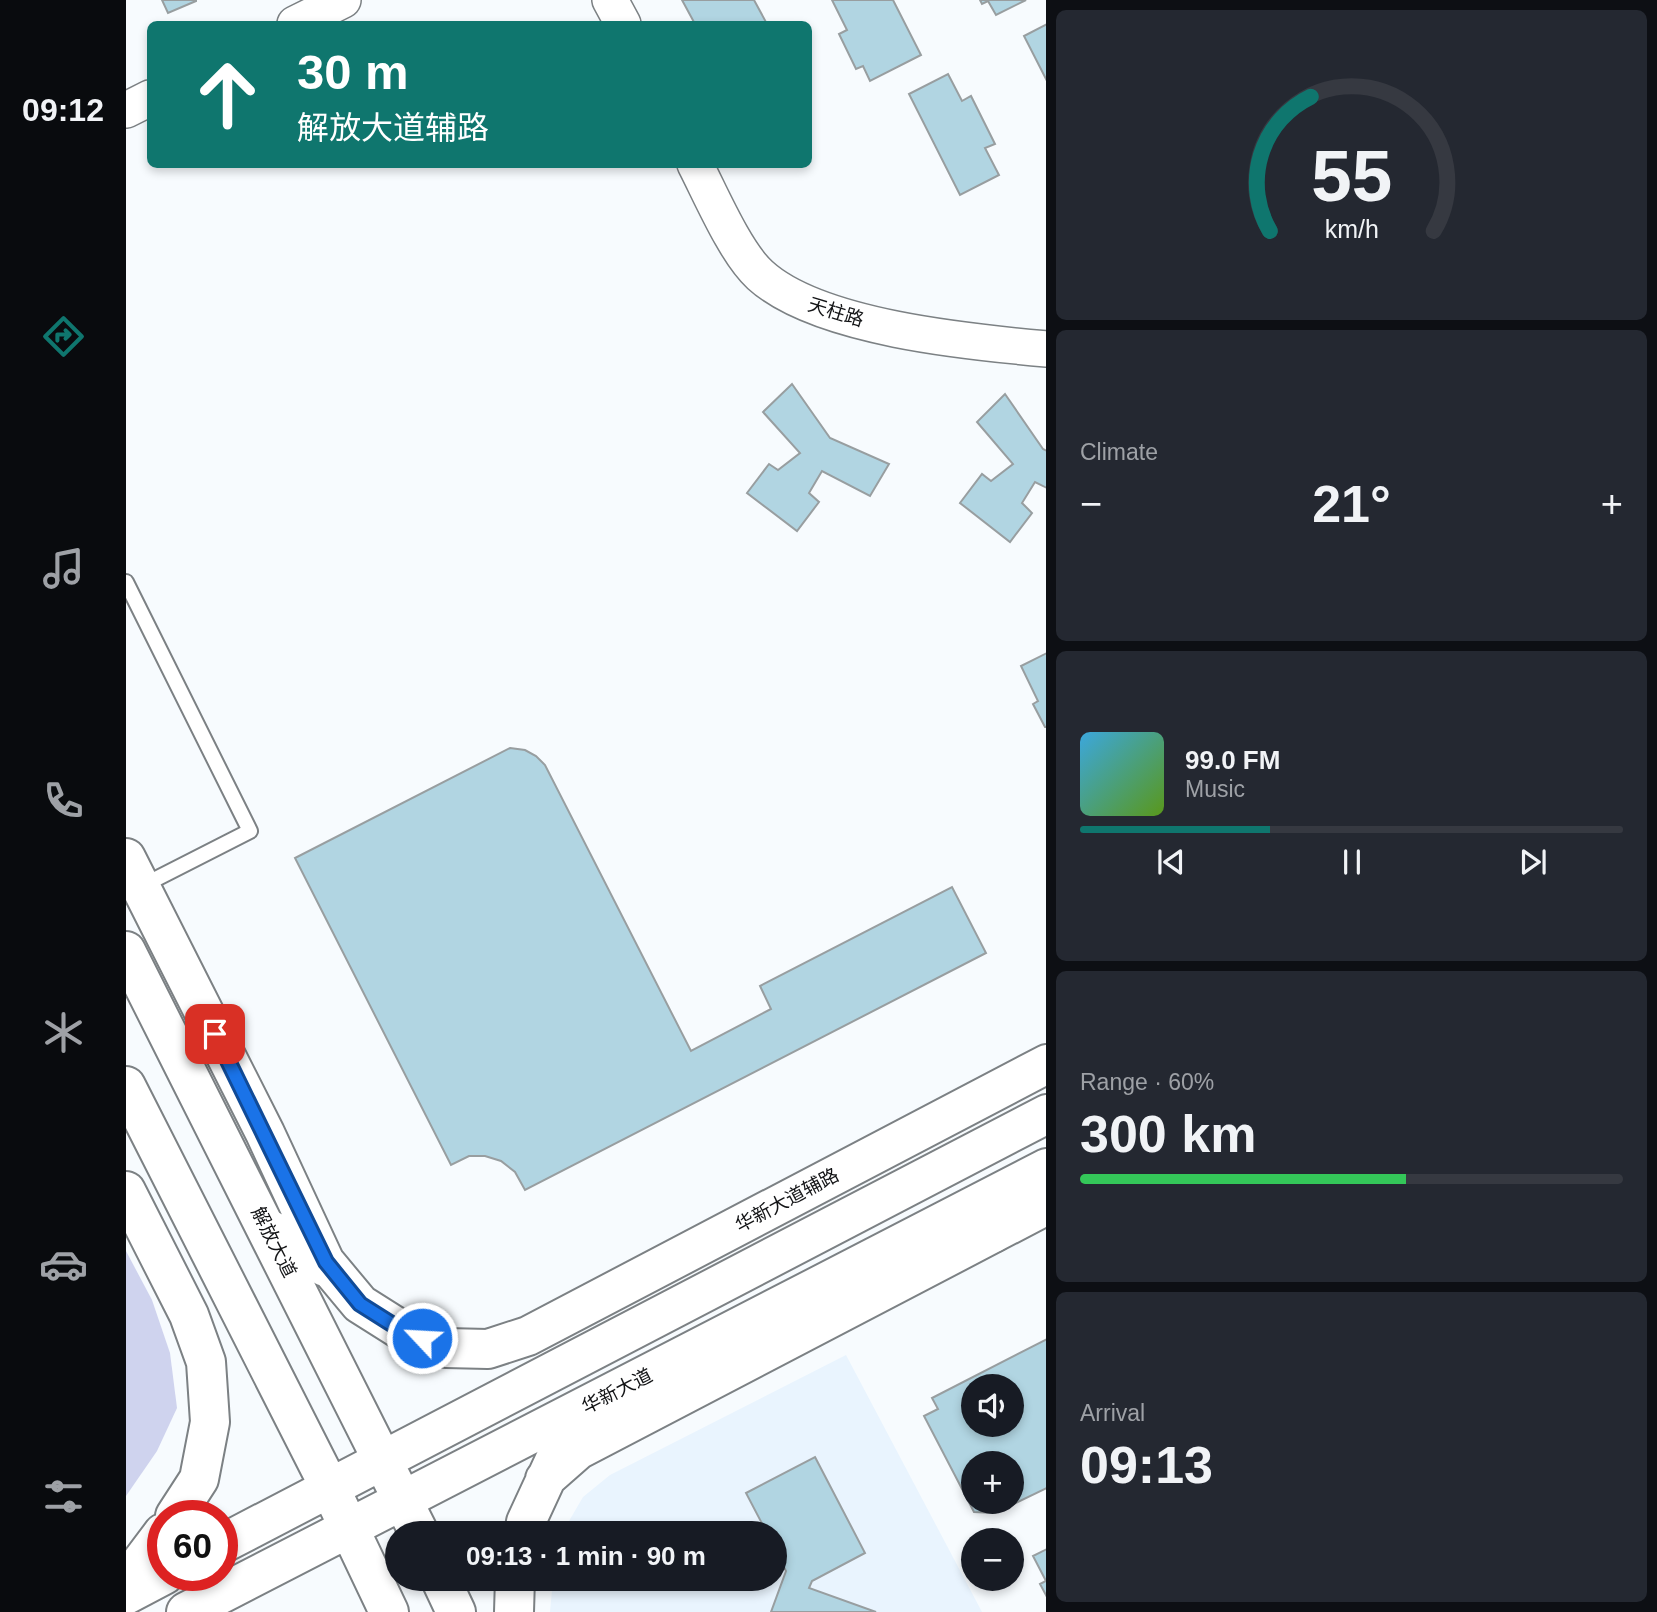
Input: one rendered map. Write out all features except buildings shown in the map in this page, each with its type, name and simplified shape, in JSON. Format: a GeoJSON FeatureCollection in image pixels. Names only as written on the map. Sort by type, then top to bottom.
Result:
{"type":"FeatureCollection","features":[{"type":"Feature","properties":{"kind":"main road"},"geometry":{"type":"LineString","coordinates":[[133,872],[265,1133],[326,1262],[317,1328]]}},
{"type":"Feature","properties":{"kind":"main road","name":"解放大道"},"geometry":{"type":"LineString","coordinates":[[126,951],[412,1517]]}},
{"type":"Feature","properties":{"kind":"main road","name":"华新大道辅路"},"geometry":{"type":"LineString","coordinates":[[326,1262],[360,1304],[398,1328],[446,1348],[488,1349],[528,1336],[1046,1064]]}},
{"type":"Feature","properties":{"kind":"main road"},"geometry":{"type":"LineString","coordinates":[[126,1086],[330,1488],[389,1612]]}},
{"type":"Feature","properties":{"kind":"main road"},"geometry":{"type":"LineString","coordinates":[[238,1536],[1046,1114]]}},
{"type":"Feature","properties":{"kind":"main road","name":"华新大道"},"geometry":{"type":"LineString","coordinates":[[186,1612],[348,1529],[412,1517],[579,1410],[986,1218],[1046,1168]]}},
{"type":"Feature","properties":{"kind":"main road"},"geometry":{"type":"LineString","coordinates":[[126,1191],[189,1315],[206,1362],[210,1422],[199,1479],[185,1500]]}},
{"type":"Feature","properties":{"kind":"main road"},"geometry":{"type":"LineString","coordinates":[[545,1479],[578,1450],[986,1218],[1046,1205]]}},
{"type":"Feature","properties":{"kind":"main road"},"geometry":{"type":"LineString","coordinates":[[266,1227],[326,1262]]}},
{"type":"Feature","properties":{"kind":"main road"},"geometry":{"type":"LineString","coordinates":[[526,1521],[579,1410]]}},
{"type":"Feature","properties":{"kind":"main road"},"geometry":{"type":"LineString","coordinates":[[126,1543],[147,1533]]}},
{"type":"Feature","properties":{"kind":"main road"},"geometry":{"type":"LineString","coordinates":[[126,1582],[147,1554]]}},
{"type":"Feature","properties":{"kind":"main road"},"geometry":{"type":"LineString","coordinates":[[126,1595],[147,1584]]}},
{"type":"Feature","properties":{"kind":"main road"},"geometry":{"type":"LineString","coordinates":[[446,1591],[456,1612]]}},
{"type":"Feature","properties":{"kind":"main road"},"geometry":{"type":"LineString","coordinates":[[514,1612],[515,1591]]}},
{"type":"Feature","properties":{"kind":"street"},"geometry":{"type":"LineString","coordinates":[[301,21],[343,0]]}},
{"type":"Feature","properties":{"kind":"street"},"geometry":{"type":"LineString","coordinates":[[610,0],[621,21]]}},
{"type":"Feature","properties":{"kind":"street"},"geometry":{"type":"LineString","coordinates":[[126,110],[147,100]]}},
{"type":"Feature","properties":{"kind":"street","name":"天柱路"},"geometry":{"type":"LineString","coordinates":[[697,168],[733,239],[759,275],[799,301],[858,320],[965,342],[1046,348]]}},
{"type":"Feature","properties":{"kind":"lane"},"geometry":{"type":"LineString","coordinates":[[126,582],[250,831],[133,872]]}},
{"type":"Feature","properties":{"kind":"shaded area"},"geometry":{"type":"Polygon","coordinates":[[[126,1251],[152,1300],[170,1353],[177,1408],[157,1451],[126,1496],[126,1251]]]}},
{"type":"Feature","properties":{"kind":"shaded area"},"geometry":{"type":"Polygon","coordinates":[[[846,1355],[961,1572],[961,1591],[971,1591],[982,1612],[550,1612],[552,1591],[787,1591],[787,1521],[569,1521],[583,1497],[610,1475],[846,1355]]]}},
{"type":"Feature","properties":{"kind":"route"},"geometry":{"type":"LineString","coordinates":[[215,1034],[326,1262],[360,1304],[398,1328],[422,1338]]}}]}
